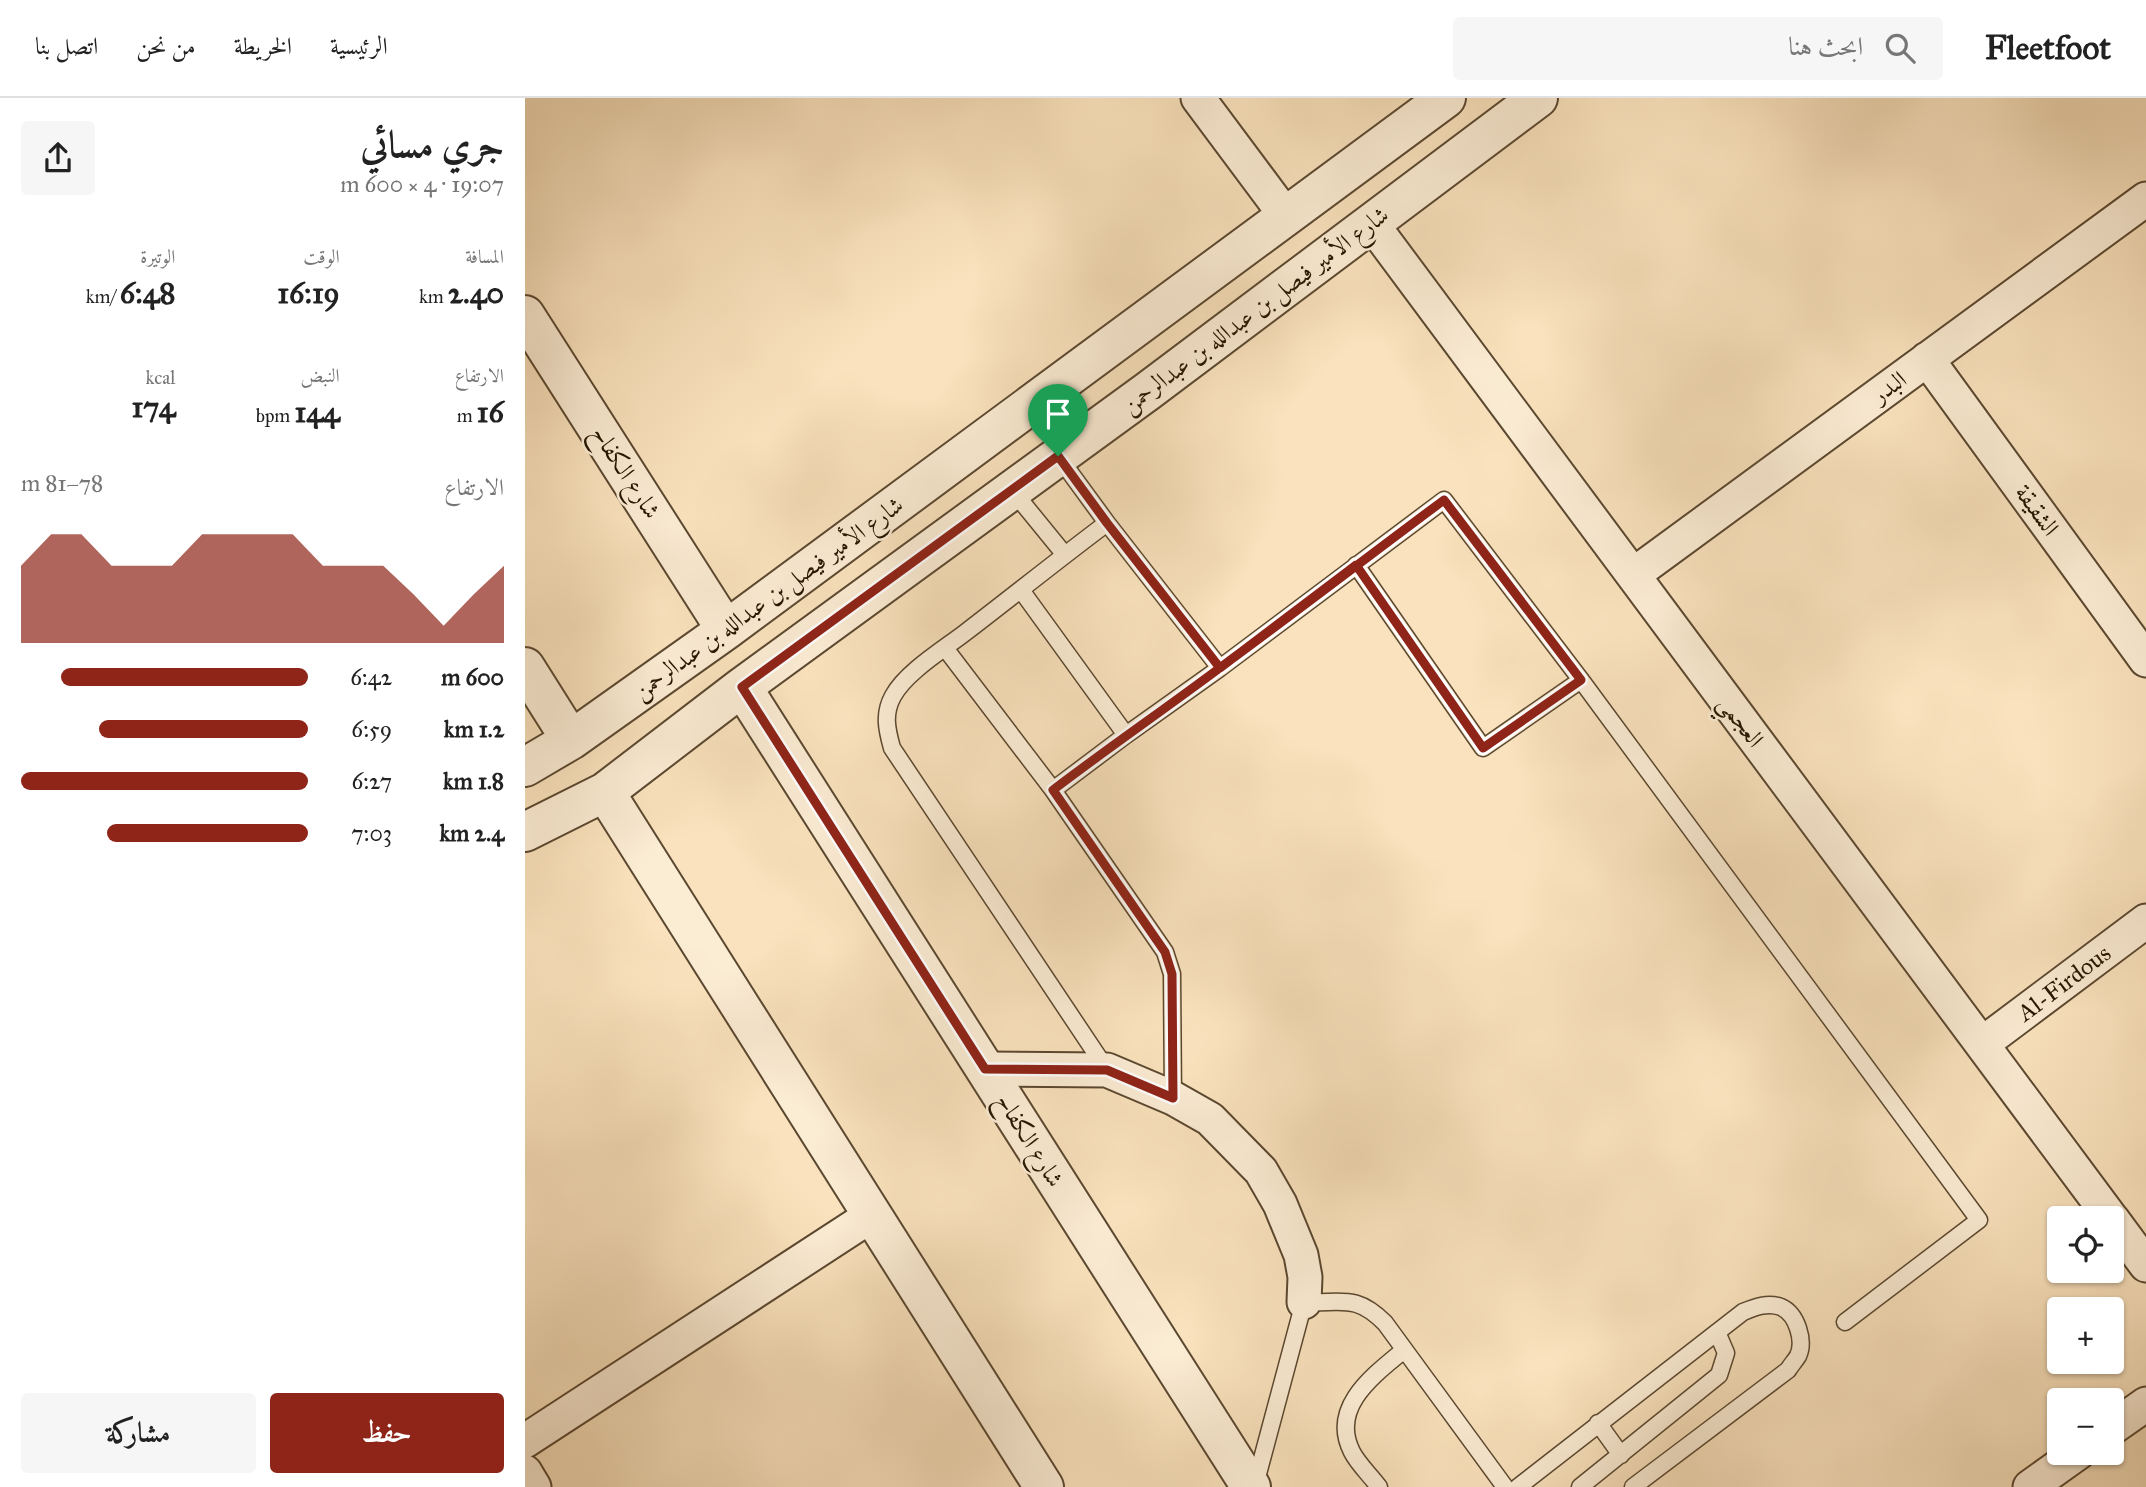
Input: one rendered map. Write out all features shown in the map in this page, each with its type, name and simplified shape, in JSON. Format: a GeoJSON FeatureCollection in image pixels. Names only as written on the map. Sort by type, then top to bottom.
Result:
{"type":"FeatureCollection","features":[{"type":"Feature","properties":{"kind":"street"},"geometry":{"type":"LineString","coordinates":[[1198,98],[1286,216]]}},
{"type":"Feature","properties":{"kind":"street","name":"شارع الأمير فيصل بن عبدالله بن عبدالرحمن"},"geometry":{"type":"LineString","coordinates":[[525,767],[571,740],[726,630],[1446,98]]}},
{"type":"Feature","properties":{"kind":"street","name":"شارع الأمير فيصل بن عبدالله بن عبدالرحمن"},"geometry":{"type":"LineString","coordinates":[[525,832],[605,792],[742,687],[1148,391],[1538,98]]}},
{"type":"Feature","properties":{"kind":"street","name":"البدر"},"geometry":{"type":"LineString","coordinates":[[1633,575],[2146,199]]}},
{"type":"Feature","properties":{"kind":"street","name":"العجمي"},"geometry":{"type":"LineString","coordinates":[[1372,224],[2102,1206]]}},
{"type":"Feature","properties":{"kind":"street","name":"شارع الكفاح"},"geometry":{"type":"LineString","coordinates":[[525,315],[726,630]]}},
{"type":"Feature","properties":{"kind":"street"},"geometry":{"type":"LineString","coordinates":[[1114,343],[1148,391]]}},
{"type":"Feature","properties":{"kind":"street","name":"الشقيقة"},"geometry":{"type":"LineString","coordinates":[[1927,359],[2146,660]]}},
{"type":"Feature","properties":{"kind":"street"},"geometry":{"type":"LineString","coordinates":[[525,667],[571,740]]}},
{"type":"Feature","properties":{"kind":"street","name":"شارع الكفاح"},"geometry":{"type":"LineString","coordinates":[[742,687],[1253,1487]]}},
{"type":"Feature","properties":{"kind":"street"},"geometry":{"type":"LineString","coordinates":[[605,792],[1044,1487]]}},
{"type":"Feature","properties":{"kind":"street","name":"Al-Firdous"},"geometry":{"type":"LineString","coordinates":[[1982,1044],[2146,921]]}},
{"type":"Feature","properties":{"kind":"street"},"geometry":{"type":"LineString","coordinates":[[985,1069],[1107,1070],[1173,1098],[1210,1119],[1261,1171],[1280,1204],[1301,1255],[1305,1277],[1304,1302]]}},
{"type":"Feature","properties":{"kind":"street"},"geometry":{"type":"LineString","coordinates":[[525,1441],[872,1215]]}},
{"type":"Feature","properties":{"kind":"street","name":"العجمي"},"geometry":{"type":"LineString","coordinates":[[2124,1235],[2146,1265]]}},
{"type":"Feature","properties":{"kind":"street"},"geometry":{"type":"LineString","coordinates":[[2124,1420],[2146,1404]]}},
{"type":"Feature","properties":{"kind":"street"},"geometry":{"type":"LineString","coordinates":[[2031,1487],[2061,1465]]}},
{"type":"Feature","properties":{"kind":"street"},"geometry":{"type":"LineString","coordinates":[[525,1472],[534,1487]]}},
{"type":"Feature","properties":{"kind":"lane"},"geometry":{"type":"LineString","coordinates":[[1058,456],[1220,668]]}},
{"type":"Feature","properties":{"kind":"lane"},"geometry":{"type":"LineString","coordinates":[[1012,490],[1065,555]]}},
{"type":"Feature","properties":{"kind":"lane"},"geometry":{"type":"LineString","coordinates":[[1053,790],[1444,500],[1581,680],[1979,1220],[1845,1322]]}},
{"type":"Feature","properties":{"kind":"lane"},"geometry":{"type":"LineString","coordinates":[[1107,523],[909,677],[893,695],[887,713],[886,728],[892,748],[1107,1070]]}},
{"type":"Feature","properties":{"kind":"lane"},"geometry":{"type":"LineString","coordinates":[[1356,565],[1483,748],[1581,680]]}},
{"type":"Feature","properties":{"kind":"lane"},"geometry":{"type":"LineString","coordinates":[[1021,590],[1126,734]]}},
{"type":"Feature","properties":{"kind":"lane"},"geometry":{"type":"LineString","coordinates":[[945,648],[1053,790],[1165,952],[1172,974],[1173,1098]]}},
{"type":"Feature","properties":{"kind":"lane"},"geometry":{"type":"LineString","coordinates":[[1253,1487],[1304,1302],[1344,1301],[1356,1302],[1370,1308],[1385,1323],[1505,1487]]}},
{"type":"Feature","properties":{"kind":"lane"},"geometry":{"type":"LineString","coordinates":[[1518,1487],[1743,1312],[1761,1305],[1781,1307],[1790,1314],[1800,1336],[1799,1354],[1788,1370],[1633,1487]]}},
{"type":"Feature","properties":{"kind":"lane"},"geometry":{"type":"LineString","coordinates":[[1580,1487],[1719,1375],[1725,1353],[1717,1332]]}},
{"type":"Feature","properties":{"kind":"lane"},"geometry":{"type":"LineString","coordinates":[[1379,1487],[1352,1451],[1345,1423],[1351,1403],[1371,1377],[1404,1350]]}},
{"type":"Feature","properties":{"kind":"lane"},"geometry":{"type":"LineString","coordinates":[[1598,1423],[1621,1455]]}},
{"type":"Feature","properties":{"kind":"route"},"geometry":{"type":"LineString","coordinates":[[1058,456],[742,687],[985,1069],[1107,1070],[1173,1098],[1172,974],[1165,952],[1053,790],[1126,734],[1220,668],[1356,565],[1444,500],[1581,680],[1483,748],[1356,565],[1288,617],[1220,668],[1058,456]]}}]}
